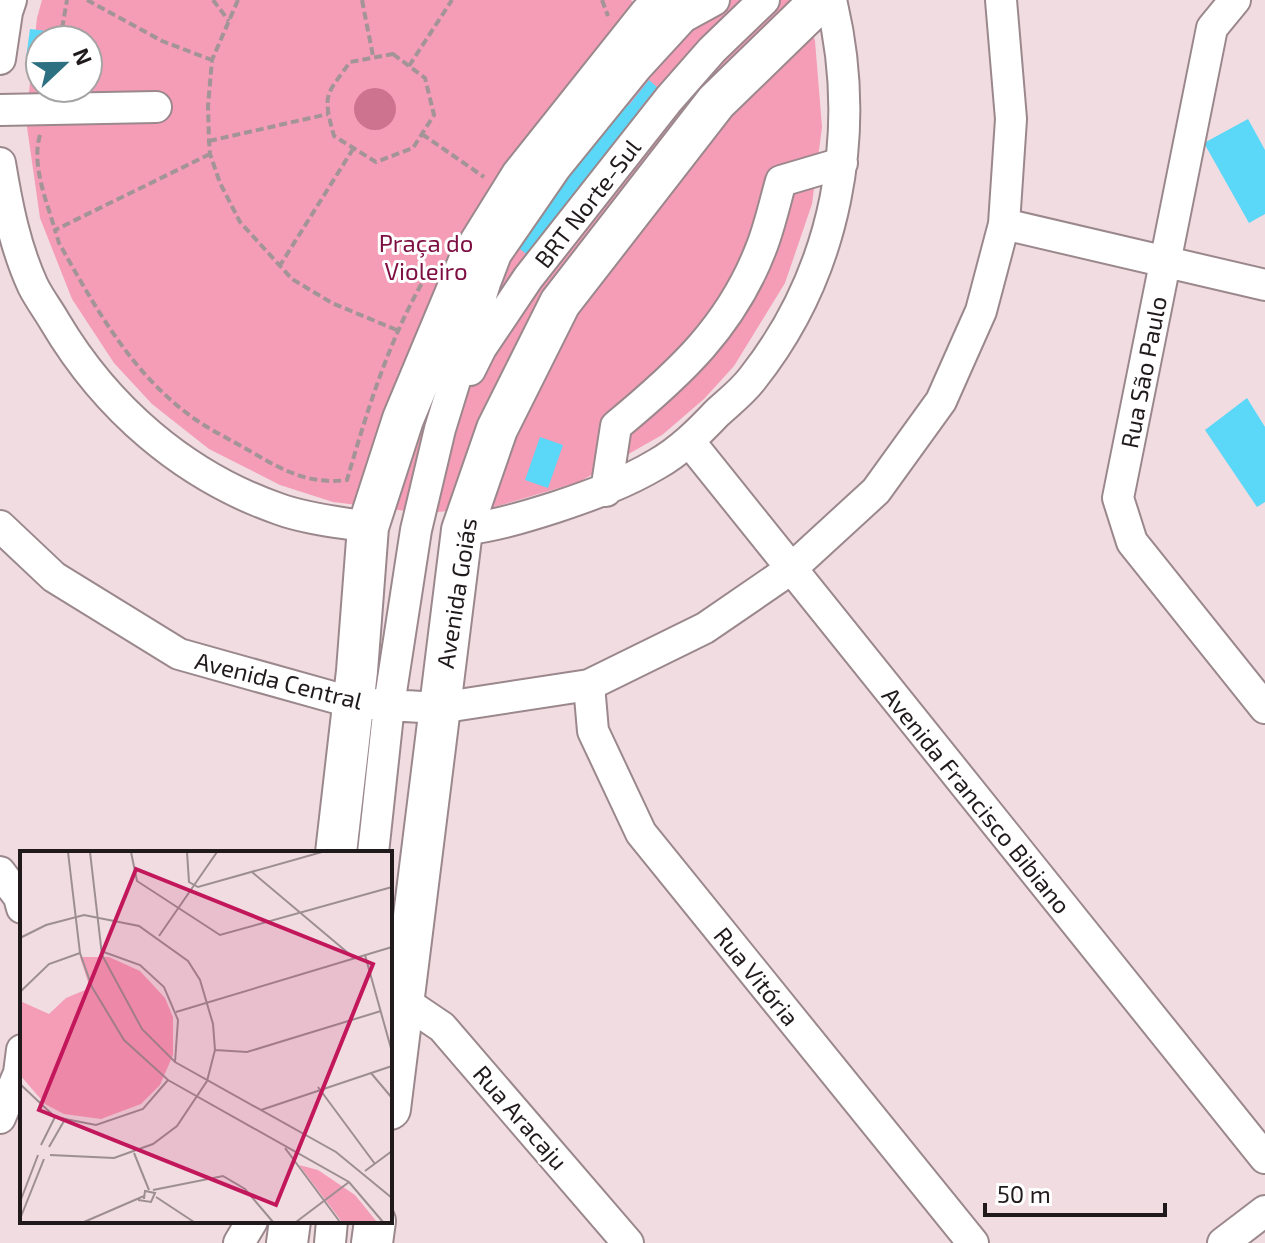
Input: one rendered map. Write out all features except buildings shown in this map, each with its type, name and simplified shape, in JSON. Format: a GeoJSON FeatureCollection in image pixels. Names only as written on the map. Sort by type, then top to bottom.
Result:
{"type":"FeatureCollection","features":[{"type":"Feature","properties":{"kind":"main road"},"geometry":{"type":"LineString","coordinates":[[336,851],[371,704],[368,527],[403,419],[470,259],[521,177],[650,15],[667,0]]}},
{"type":"Feature","properties":{"kind":"main road","name":"Avenida Goiás"},"geometry":{"type":"LineString","coordinates":[[392,1095],[462,530],[497,429],[560,303],[716,102],[821,0]]}},
{"type":"Feature","properties":{"kind":"main road"},"geometry":{"type":"LineString","coordinates":[[287,1243],[290,1223]]}},
{"type":"Feature","properties":{"kind":"main road"},"geometry":{"type":"LineString","coordinates":[[372,1243],[375,1223]]}},
{"type":"Feature","properties":{"kind":"street"},"geometry":{"type":"LineString","coordinates":[[0,59],[11,0]]}},
{"type":"Feature","properties":{"kind":"street","name":"BRT Norte-Sul"},"geometry":{"type":"LineString","coordinates":[[373,851],[371,704],[440,429],[479,298],[496,254],[556,167],[637,67],[683,17],[714,0]]}},
{"type":"Feature","properties":{"kind":"street","name":"BRT Norte-Sul"},"geometry":{"type":"LineString","coordinates":[[440,429],[481,348],[528,278],[669,99],[716,46],[764,0]]}},
{"type":"Feature","properties":{"kind":"street"},"geometry":{"type":"LineString","coordinates":[[462,530],[500,525],[606,491],[659,463],[689,441],[750,382],[780,341],[801,303],[827,240],[839,192],[845,125],[841,41],[831,0]]}},
{"type":"Feature","properties":{"kind":"street","name":"Avenida Central"},"geometry":{"type":"LineString","coordinates":[[0,526],[54,577],[179,654],[371,704],[439,708],[589,685],[705,628],[791,569],[876,491],[941,401],[981,311],[1004,224],[1011,119],[1001,0]]}},
{"type":"Feature","properties":{"kind":"street","name":"Rua São Paulo"},"geometry":{"type":"LineString","coordinates":[[1235,0],[1212,28],[1118,498],[1132,542],[1265,708]]}},
{"type":"Feature","properties":{"kind":"street"},"geometry":{"type":"LineString","coordinates":[[0,110],[156,107]]}},
{"type":"Feature","properties":{"kind":"street"},"geometry":{"type":"LineString","coordinates":[[0,163],[9,214],[33,286],[95,380],[135,423],[196,469],[242,495],[282,511],[368,527]]}},
{"type":"Feature","properties":{"kind":"street"},"geometry":{"type":"LineString","coordinates":[[606,491],[616,426],[676,377],[706,344],[739,296],[762,247],[781,181],[842,163]]}},
{"type":"Feature","properties":{"kind":"street"},"geometry":{"type":"LineString","coordinates":[[1004,224],[1265,285]]}},
{"type":"Feature","properties":{"kind":"street","name":"Avenida Francisco Bibiano"},"geometry":{"type":"LineString","coordinates":[[689,441],[1262,1143]]}},
{"type":"Feature","properties":{"kind":"street","name":"Rua Vitória"},"geometry":{"type":"LineString","coordinates":[[589,685],[593,731],[641,833],[973,1243]]}},
{"type":"Feature","properties":{"kind":"street"},"geometry":{"type":"LineString","coordinates":[[0,872],[20,901]]}},
{"type":"Feature","properties":{"kind":"street","name":"Rua Aracaju"},"geometry":{"type":"LineString","coordinates":[[405,1002],[442,1027],[612,1235]]}},
{"type":"Feature","properties":{"kind":"street"},"geometry":{"type":"LineString","coordinates":[[0,1118],[20,1065]]}},
{"type":"Feature","properties":{"kind":"street"},"geometry":{"type":"LineString","coordinates":[[1223,1243],[1265,1211]]}},
{"type":"Feature","properties":{"kind":"street"},"geometry":{"type":"LineString","coordinates":[[239,1243],[251,1223]]}},
{"type":"Feature","properties":{"kind":"street"},"geometry":{"type":"LineString","coordinates":[[330,1243],[332,1223]]}},
{"type":"Feature","properties":{"kind":"path"},"geometry":{"type":"LineString","coordinates":[[63,24],[67,0]]}},
{"type":"Feature","properties":{"kind":"path"},"geometry":{"type":"LineString","coordinates":[[87,0],[162,41],[212,60]]}},
{"type":"Feature","properties":{"kind":"path"},"geometry":{"type":"LineString","coordinates":[[213,0],[229,21]]}},
{"type":"Feature","properties":{"kind":"path"},"geometry":{"type":"LineString","coordinates":[[238,0],[212,60],[209,141],[220,183],[240,222],[292,279],[332,303],[399,331]]}},
{"type":"Feature","properties":{"kind":"path"},"geometry":{"type":"LineString","coordinates":[[362,0],[373,56]]}},
{"type":"Feature","properties":{"kind":"path"},"geometry":{"type":"LineString","coordinates":[[409,66],[452,0]]}},
{"type":"Feature","properties":{"kind":"path"},"geometry":{"type":"LineString","coordinates":[[602,0],[610,21]]}},
{"type":"Feature","properties":{"kind":"path"},"geometry":{"type":"LineString","coordinates":[[393,54],[425,78],[434,115],[413,148],[376,162],[334,136],[327,95],[350,62],[373,56],[393,54]]}},
{"type":"Feature","properties":{"kind":"path"},"geometry":{"type":"LineString","coordinates":[[48,110],[38,143],[40,177],[59,243],[103,323],[152,382],[192,417],[280,468],[325,483],[347,480],[366,416],[399,331],[428,273]]}},
{"type":"Feature","properties":{"kind":"path"},"geometry":{"type":"LineString","coordinates":[[209,141],[328,114]]}},
{"type":"Feature","properties":{"kind":"path"},"geometry":{"type":"LineString","coordinates":[[422,134],[484,177]]}},
{"type":"Feature","properties":{"kind":"path"},"geometry":{"type":"LineString","coordinates":[[279,267],[353,149]]}},
{"type":"Feature","properties":{"kind":"path"},"geometry":{"type":"LineString","coordinates":[[55,230],[210,154]]}},
{"type":"Feature","properties":{"kind":"green space","name":"Praça do Violeiro"},"geometry":{"type":"Polygon","coordinates":[[[42,0],[631,0],[640,9],[651,0],[803,0],[815,41],[822,127],[812,204],[785,283],[734,366],[704,399],[662,435],[579,482],[491,508],[423,513],[333,502],[280,485],[209,449],[152,404],[114,363],[72,299],[40,218],[26,120],[28,104],[104,104],[104,24],[36,24],[42,0]]]}},
{"type":"Feature","properties":{"kind":"shaded area"},"geometry":{"type":"Polygon","coordinates":[[[375,88],[390,94],[396,109],[390,124],[375,130],[360,124],[354,109],[360,94],[375,88]]]}}]}
